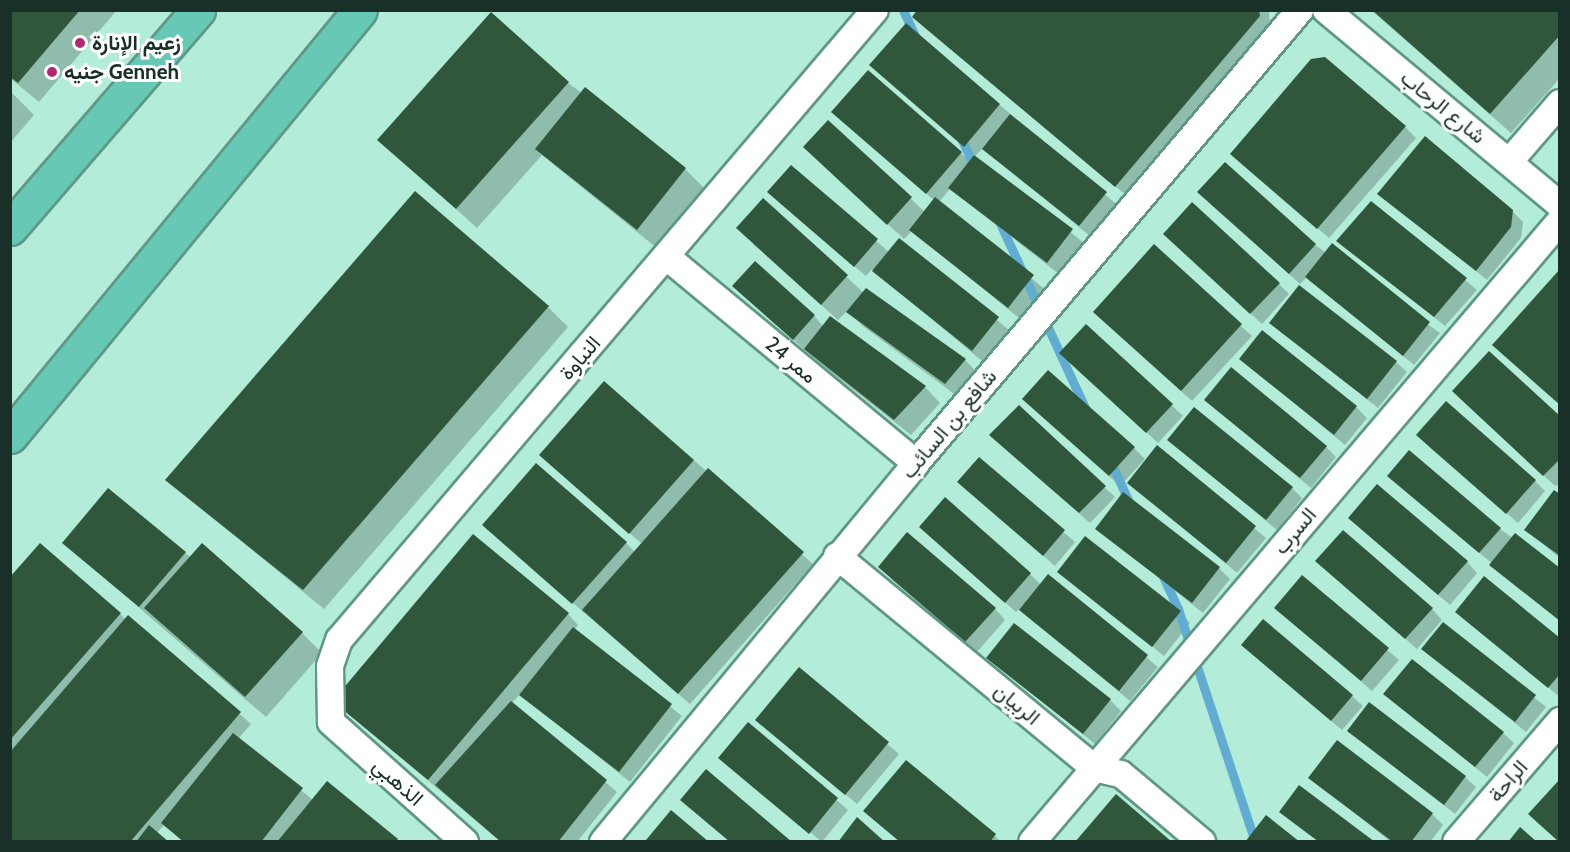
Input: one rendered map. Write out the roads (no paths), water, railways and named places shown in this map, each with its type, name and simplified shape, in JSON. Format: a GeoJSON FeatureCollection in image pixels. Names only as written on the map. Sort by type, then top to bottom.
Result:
{"type":"FeatureCollection","features":[{"type":"Feature","properties":{"kind":"main road"},"geometry":{"type":"LineString","coordinates":[[10,228],[198,10]]}},
{"type":"Feature","properties":{"kind":"main road"},"geometry":{"type":"LineString","coordinates":[[10,435],[360,10]]}},
{"type":"Feature","properties":{"kind":"main road"},"geometry":{"type":"LineString","coordinates":[[10,421],[76,354]]}},
{"type":"Feature","properties":{"kind":"street","name":"النباوة"},"geometry":{"type":"LineString","coordinates":[[331,722],[330,666],[339,640],[875,10]]}},
{"type":"Feature","properties":{"kind":"street","name":"شافع بن السائب"},"geometry":{"type":"LineString","coordinates":[[603,842],[837,556],[1300,10]]}},
{"type":"Feature","properties":{"kind":"street","name":"شارع الرحاب"},"geometry":{"type":"LineString","coordinates":[[1326,10],[1560,205]]}},
{"type":"Feature","properties":{"kind":"street"},"geometry":{"type":"LineString","coordinates":[[1509,162],[1560,103]]}},
{"type":"Feature","properties":{"kind":"street","name":"السرب"},"geometry":{"type":"LineString","coordinates":[[1032,842],[1560,221]]}},
{"type":"Feature","properties":{"kind":"street","name":"ممر 24"},"geometry":{"type":"LineString","coordinates":[[667,257],[916,462]]}},
{"type":"Feature","properties":{"kind":"street","name":"الربيان"},"geometry":{"type":"LineString","coordinates":[[837,556],[1094,768],[1121,774],[1202,842]]}},
{"type":"Feature","properties":{"kind":"street","name":"الراحة"},"geometry":{"type":"LineString","coordinates":[[1456,842],[1560,721]]}},
{"type":"Feature","properties":{"kind":"street","name":"الذهبي"},"geometry":{"type":"LineString","coordinates":[[331,722],[465,842]]}},
{"type":"Feature","properties":{"kind":"waterway"},"geometry":{"type":"LineString","coordinates":[[903,10],[915,36]]}},
{"type":"Feature","properties":{"kind":"waterway"},"geometry":{"type":"LineString","coordinates":[[960,136],[976,170]]}},
{"type":"Feature","properties":{"kind":"waterway"},"geometry":{"type":"LineString","coordinates":[[999,221],[1086,410]]}},
{"type":"Feature","properties":{"kind":"waterway"},"geometry":{"type":"LineString","coordinates":[[1110,460],[1129,502]]}},
{"type":"Feature","properties":{"kind":"waterway"},"geometry":{"type":"LineString","coordinates":[[1161,572],[1178,609],[1255,842]]}},
{"type":"Feature","properties":{"kind":"place","name":"زعيم الإنارة"},"geometry":{"type":"Point","coordinates":[80,43]}},
{"type":"Feature","properties":{"kind":"place","name":"جنيه Genneh"},"geometry":{"type":"Point","coordinates":[52,72]}}]}
